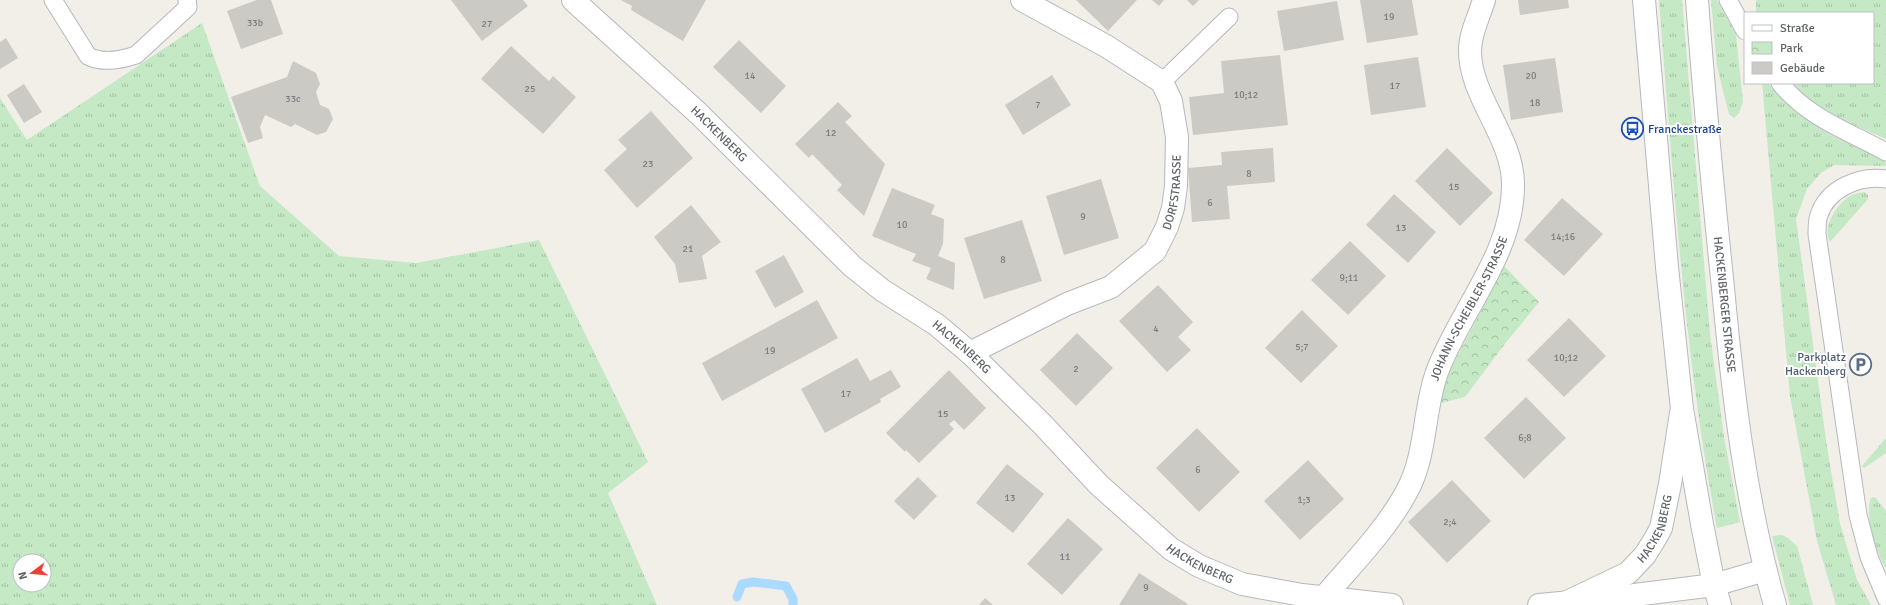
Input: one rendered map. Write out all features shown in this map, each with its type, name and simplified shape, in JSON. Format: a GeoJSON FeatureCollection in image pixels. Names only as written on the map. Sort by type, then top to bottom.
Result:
{"type":"FeatureCollection","features":[{"type":"Feature","properties":{"kind":"street","name":"HACKENBERG"},"geometry":{"type":"LineString","coordinates":[[573,0],[698,114],[852,266],[882,290],[937,325],[970,353],[1043,425],[1099,485],[1171,549],[1199,566],[1242,584],[1302,595],[1325,596],[1392,605]]}},
{"type":"Feature","properties":{"kind":"street"},"geometry":{"type":"LineString","coordinates":[[1022,0],[1106,46],[1162,82]]}},
{"type":"Feature","properties":{"kind":"street","name":"JOHANN-SCHEIBLER-STRASSE"},"geometry":{"type":"LineString","coordinates":[[1325,596],[1390,520],[1407,492],[1418,468],[1431,392],[1437,371],[1493,261],[1512,213],[1513,172],[1506,150],[1477,85],[1471,62],[1471,40],[1484,0]]}},
{"type":"Feature","properties":{"kind":"street"},"geometry":{"type":"LineString","coordinates":[[1644,0],[1667,267],[1682,409],[1714,584],[1720,605]]}},
{"type":"Feature","properties":{"kind":"street","name":"HACKENBERGER STRASSE"},"geometry":{"type":"LineString","coordinates":[[1697,0],[1731,376],[1746,480],[1765,570],[1775,605]]}},
{"type":"Feature","properties":{"kind":"street","name":"DORFSTRASSE"},"geometry":{"type":"LineString","coordinates":[[970,353],[1067,304],[1111,287],[1155,251],[1167,228],[1173,208],[1177,160],[1177,137],[1171,101],[1162,82]]}},
{"type":"Feature","properties":{"kind":"street","name":"HACKENBERG"},"geometry":{"type":"LineString","coordinates":[[1565,603],[1628,573],[1645,554],[1658,533],[1661,528],[1670,484],[1682,409]]}},
{"type":"Feature","properties":{"kind":"street","name":"HACKENBERG"},"geometry":{"type":"LineString","coordinates":[[1539,605],[1714,584],[1765,570]]}},
{"type":"Feature","properties":{"kind":"lane"},"geometry":{"type":"LineString","coordinates":[[53,0],[88,56],[98,61],[126,58],[136,54],[188,7],[187,0]]}},
{"type":"Feature","properties":{"kind":"lane"},"geometry":{"type":"LineString","coordinates":[[1728,0],[1744,29]]}},
{"type":"Feature","properties":{"kind":"lane"},"geometry":{"type":"LineString","coordinates":[[1162,82],[1229,17]]}},
{"type":"Feature","properties":{"kind":"lane"},"geometry":{"type":"LineString","coordinates":[[1781,84],[1789,94],[1807,110],[1828,123],[1886,152]]}},
{"type":"Feature","properties":{"kind":"lane"},"geometry":{"type":"LineString","coordinates":[[1886,179],[1864,179],[1849,183],[1838,190],[1830,198],[1818,216],[1817,234],[1858,515],[1869,558],[1886,598]]}},
{"type":"Feature","properties":{"kind":"green space"},"geometry":{"type":"Polygon","coordinates":[[[1659,0],[1682,0],[1710,334],[1724,437],[1740,522],[1717,528],[1696,396],[1688,330],[1675,198],[1659,0]]]}},
{"type":"Feature","properties":{"kind":"green space"},"geometry":{"type":"Polygon","coordinates":[[[1711,0],[1717,0],[1736,35],[1743,102],[1739,113],[1734,118],[1729,114],[1717,67],[1711,0]]]}},
{"type":"Feature","properties":{"kind":"green space"},"geometry":{"type":"Polygon","coordinates":[[[1756,0],[1886,0],[1886,139],[1849,123],[1824,109],[1802,93],[1794,84],[1874,84],[1874,12],[1756,12],[1756,0]]]}},
{"type":"Feature","properties":{"kind":"green space"},"geometry":{"type":"Polygon","coordinates":[[[202,23],[260,186],[339,256],[416,263],[539,240],[648,462],[608,493],[657,605],[0,605],[0,98],[27,140],[202,23]]]}},
{"type":"Feature","properties":{"kind":"green space"},"geometry":{"type":"Polygon","coordinates":[[[1762,84],[1769,84],[1793,109],[1821,129],[1852,146],[1885,160],[1886,166],[1834,165],[1821,173],[1807,189],[1796,219],[1827,447],[1840,524],[1857,580],[1871,605],[1836,605],[1817,541],[1790,396],[1762,84]]]}},
{"type":"Feature","properties":{"kind":"green space"},"geometry":{"type":"Polygon","coordinates":[[[1864,192],[1868,195],[1868,199],[1830,242],[1828,231],[1834,212],[1842,202],[1849,197],[1864,192]]]}},
{"type":"Feature","properties":{"kind":"green space"},"geometry":{"type":"Polygon","coordinates":[[[1504,266],[1539,302],[1465,397],[1441,403],[1444,382],[1504,266]]]}},
{"type":"Feature","properties":{"kind":"green space"},"geometry":{"type":"Polygon","coordinates":[[[1886,438],[1886,453],[1864,468],[1862,466],[1886,438]]]}},
{"type":"Feature","properties":{"kind":"green space"},"geometry":{"type":"Polygon","coordinates":[[[1875,497],[1886,511],[1886,568],[1878,553],[1870,524],[1869,505],[1871,498],[1875,497]]]}},
{"type":"Feature","properties":{"kind":"green space"},"geometry":{"type":"Polygon","coordinates":[[[1782,535],[1797,546],[1813,605],[1790,605],[1772,536],[1782,535]]]}},
{"type":"Feature","properties":{"kind":"building"},"geometry":{"type":"Polygon","coordinates":[[[257,0],[271,0],[283,34],[241,49],[227,11],[257,0]]]}},
{"type":"Feature","properties":{"kind":"building"},"geometry":{"type":"Polygon","coordinates":[[[451,0],[523,0],[528,6],[482,41],[451,0]]]}},
{"type":"Feature","properties":{"kind":"building"},"geometry":{"type":"Polygon","coordinates":[[[621,0],[706,0],[683,41],[631,10],[632,6],[621,0]]]}},
{"type":"Feature","properties":{"kind":"building"},"geometry":{"type":"Polygon","coordinates":[[[1076,0],[1137,0],[1108,31],[1076,0]]]}},
{"type":"Feature","properties":{"kind":"building"},"geometry":{"type":"Polygon","coordinates":[[[1152,0],[1164,0],[1159,6],[1152,0]]]}},
{"type":"Feature","properties":{"kind":"building"},"geometry":{"type":"Polygon","coordinates":[[[1187,0],[1199,0],[1193,6],[1187,0]]]}},
{"type":"Feature","properties":{"kind":"building"},"geometry":{"type":"Polygon","coordinates":[[[1360,0],[1412,0],[1418,35],[1367,43],[1360,0]]]}},
{"type":"Feature","properties":{"kind":"building"},"geometry":{"type":"Polygon","coordinates":[[[1518,0],[1568,0],[1569,8],[1520,15],[1518,0]]]}},
{"type":"Feature","properties":{"kind":"building"},"geometry":{"type":"Polygon","coordinates":[[[1337,1],[1344,40],[1284,51],[1277,11],[1337,1]]]}},
{"type":"Feature","properties":{"kind":"building"},"geometry":{"type":"Polygon","coordinates":[[[6,38],[18,58],[0,69],[0,42],[6,38]]]}},
{"type":"Feature","properties":{"kind":"building"},"geometry":{"type":"Polygon","coordinates":[[[739,40],[786,86],[761,113],[713,67],[739,40]]]}},
{"type":"Feature","properties":{"kind":"building"},"geometry":{"type":"Polygon","coordinates":[[[511,46],[549,81],[553,76],[576,97],[543,134],[481,79],[511,46]]]}},
{"type":"Feature","properties":{"kind":"building"},"geometry":{"type":"Polygon","coordinates":[[[1280,55],[1288,125],[1193,135],[1189,97],[1224,93],[1221,61],[1280,55]]]}},
{"type":"Feature","properties":{"kind":"building"},"geometry":{"type":"Polygon","coordinates":[[[1418,57],[1426,107],[1371,115],[1364,65],[1418,57]]]}},
{"type":"Feature","properties":{"kind":"building"},"geometry":{"type":"Polygon","coordinates":[[[1555,58],[1563,112],[1511,120],[1503,65],[1555,58]]]}},
{"type":"Feature","properties":{"kind":"building"},"geometry":{"type":"Polygon","coordinates":[[[293,61],[316,73],[320,84],[316,92],[320,105],[329,109],[333,119],[326,132],[317,135],[295,124],[291,127],[265,115],[260,127],[263,138],[248,143],[231,97],[287,77],[293,61]]]}},
{"type":"Feature","properties":{"kind":"building"},"geometry":{"type":"Polygon","coordinates":[[[1052,75],[1071,105],[1023,135],[1005,105],[1052,75]]]}},
{"type":"Feature","properties":{"kind":"building"},"geometry":{"type":"Polygon","coordinates":[[[24,84],[42,112],[24,123],[7,95],[24,84]]]}},
{"type":"Feature","properties":{"kind":"building"},"geometry":{"type":"Polygon","coordinates":[[[838,102],[852,116],[845,122],[885,164],[864,216],[837,190],[842,185],[812,154],[809,158],[795,144],[838,102]]]}},
{"type":"Feature","properties":{"kind":"building"},"geometry":{"type":"Polygon","coordinates":[[[651,111],[693,158],[637,208],[604,170],[627,149],[618,140],[651,111]]]}},
{"type":"Feature","properties":{"kind":"building"},"geometry":{"type":"Polygon","coordinates":[[[1273,148],[1275,182],[1227,186],[1230,219],[1192,222],[1188,168],[1222,165],[1221,152],[1273,148]]]}},
{"type":"Feature","properties":{"kind":"building"},"geometry":{"type":"Polygon","coordinates":[[[1447,148],[1493,193],[1460,226],[1415,181],[1447,148]]]}},
{"type":"Feature","properties":{"kind":"building"},"geometry":{"type":"Polygon","coordinates":[[[1101,179],[1119,238],[1064,255],[1046,196],[1101,179]]]}},
{"type":"Feature","properties":{"kind":"building"},"geometry":{"type":"Polygon","coordinates":[[[892,188],[935,205],[931,214],[944,219],[943,244],[938,256],[955,263],[954,290],[926,279],[931,268],[912,261],[916,254],[872,236],[892,188]]]}},
{"type":"Feature","properties":{"kind":"building"},"geometry":{"type":"Polygon","coordinates":[[[1394,194],[1436,232],[1408,263],[1366,225],[1394,194]]]}},
{"type":"Feature","properties":{"kind":"building"},"geometry":{"type":"Polygon","coordinates":[[[1562,198],[1603,234],[1564,276],[1524,240],[1562,198]]]}},
{"type":"Feature","properties":{"kind":"building"},"geometry":{"type":"Polygon","coordinates":[[[691,205],[721,242],[702,256],[707,279],[679,283],[675,264],[654,237],[691,205]]]}},
{"type":"Feature","properties":{"kind":"building"},"geometry":{"type":"Polygon","coordinates":[[[1022,220],[1042,281],[984,299],[964,238],[1022,220]]]}},
{"type":"Feature","properties":{"kind":"building"},"geometry":{"type":"Polygon","coordinates":[[[1350,241],[1386,276],[1348,315],[1311,280],[1350,241]]]}},
{"type":"Feature","properties":{"kind":"building"},"geometry":{"type":"Polygon","coordinates":[[[784,255],[804,292],[775,308],[755,271],[784,255]]]}},
{"type":"Feature","properties":{"kind":"building"},"geometry":{"type":"Polygon","coordinates":[[[1158,285],[1193,322],[1178,337],[1191,350],[1167,372],[1119,321],[1158,285]]]}},
{"type":"Feature","properties":{"kind":"building"},"geometry":{"type":"Polygon","coordinates":[[[817,300],[838,338],[722,401],[702,363],[817,300]]]}},
{"type":"Feature","properties":{"kind":"building"},"geometry":{"type":"Polygon","coordinates":[[[1302,310],[1338,346],[1301,383],[1265,348],[1302,310]]]}},
{"type":"Feature","properties":{"kind":"building"},"geometry":{"type":"Polygon","coordinates":[[[1569,318],[1606,356],[1564,397],[1527,360],[1569,318]]]}},
{"type":"Feature","properties":{"kind":"building"},"geometry":{"type":"Polygon","coordinates":[[[1077,333],[1113,368],[1076,406],[1040,370],[1077,333]]]}},
{"type":"Feature","properties":{"kind":"building"},"geometry":{"type":"Polygon","coordinates":[[[857,358],[870,381],[891,370],[901,387],[880,399],[881,402],[825,433],[801,389],[857,358]]]}},
{"type":"Feature","properties":{"kind":"building"},"geometry":{"type":"Polygon","coordinates":[[[949,370],[986,408],[964,430],[954,420],[949,424],[954,429],[919,463],[906,450],[905,452],[886,433],[949,370]]]}},
{"type":"Feature","properties":{"kind":"building"},"geometry":{"type":"Polygon","coordinates":[[[1526,397],[1566,438],[1524,479],[1484,438],[1526,397]]]}},
{"type":"Feature","properties":{"kind":"building"},"geometry":{"type":"Polygon","coordinates":[[[1197,428],[1240,472],[1199,512],[1156,468],[1197,428]]]}},
{"type":"Feature","properties":{"kind":"building"},"geometry":{"type":"Polygon","coordinates":[[[1308,460],[1344,499],[1300,540],[1264,501],[1308,460]]]}},
{"type":"Feature","properties":{"kind":"building"},"geometry":{"type":"Polygon","coordinates":[[[1007,464],[1044,494],[1013,533],[976,503],[1007,464]]]}},
{"type":"Feature","properties":{"kind":"building"},"geometry":{"type":"Polygon","coordinates":[[[918,477],[937,496],[914,520],[894,501],[918,477]]]}},
{"type":"Feature","properties":{"kind":"building"},"geometry":{"type":"Polygon","coordinates":[[[1452,480],[1491,521],[1447,563],[1408,522],[1452,480]]]}},
{"type":"Feature","properties":{"kind":"building"},"geometry":{"type":"Polygon","coordinates":[[[1068,518],[1103,549],[1062,595],[1027,564],[1068,518]]]}},
{"type":"Feature","properties":{"kind":"building"},"geometry":{"type":"Polygon","coordinates":[[[1139,573],[1188,604],[1119,605],[1139,573]]]}},
{"type":"Feature","properties":{"kind":"building"},"geometry":{"type":"Polygon","coordinates":[[[985,598],[993,605],[979,605],[985,598]]]}},
{"type":"Feature","properties":{"kind":"waterway"},"geometry":{"type":"LineString","coordinates":[[737,597],[742,584],[753,582],[786,586],[793,599],[793,605]]}},
{"type":"Feature","properties":{"kind":"place","name":"Franckestraße"},"geometry":{"type":"Point","coordinates":[1632,129]}},
{"type":"Feature","properties":{"kind":"place","name":"Parkplatz Hackenberg"},"geometry":{"type":"Point","coordinates":[1861,364]}}]}
